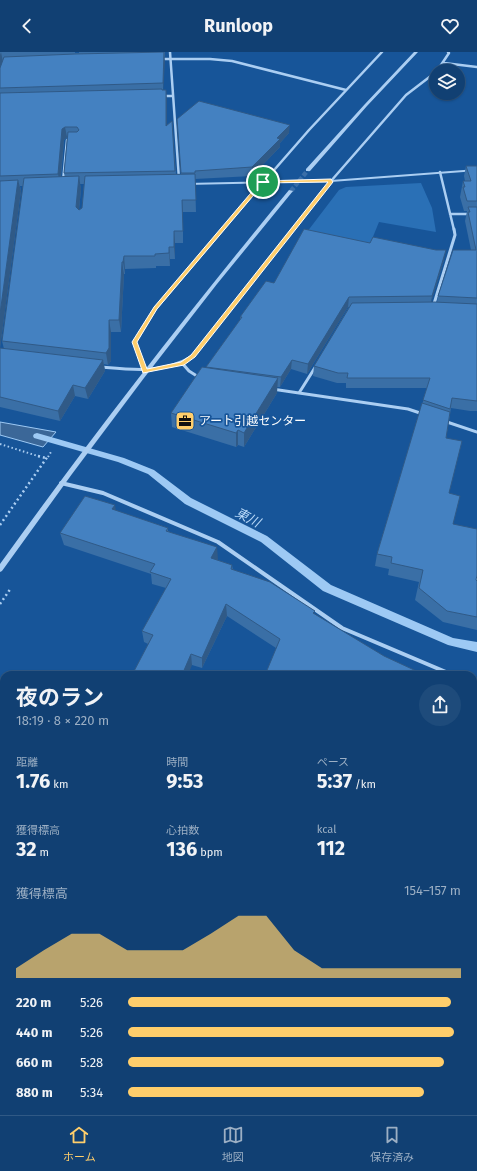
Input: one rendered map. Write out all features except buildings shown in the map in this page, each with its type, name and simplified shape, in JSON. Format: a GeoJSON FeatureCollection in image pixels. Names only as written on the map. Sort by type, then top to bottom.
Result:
{"type":"FeatureCollection","features":[{"type":"Feature","properties":{"kind":"street"},"geometry":{"type":"LineString","coordinates":[[170,52],[179,184],[331,181],[477,170]]}},
{"type":"Feature","properties":{"kind":"street"},"geometry":{"type":"LineString","coordinates":[[145,372],[135,342],[156,308],[263,182],[382,52]]}},
{"type":"Feature","properties":{"kind":"street"},"geometry":{"type":"LineString","coordinates":[[308,170],[416,52]]}},
{"type":"Feature","properties":{"kind":"street"},"geometry":{"type":"LineString","coordinates":[[448,52],[449,53],[444,63],[477,67]]}},
{"type":"Feature","properties":{"kind":"street"},"geometry":{"type":"LineString","coordinates":[[154,60],[210,59],[232,61],[346,90]]}},
{"type":"Feature","properties":{"kind":"street"},"geometry":{"type":"LineString","coordinates":[[95,366],[145,372],[182,363],[193,356],[331,181],[406,95],[429,78]]}},
{"type":"Feature","properties":{"kind":"street"},"geometry":{"type":"LineString","coordinates":[[156,96],[172,96]]}},
{"type":"Feature","properties":{"kind":"street"},"geometry":{"type":"LineString","coordinates":[[62,187],[67,140],[78,140]]}},
{"type":"Feature","properties":{"kind":"street"},"geometry":{"type":"LineString","coordinates":[[440,172],[455,235],[432,309],[440,309]]}},
{"type":"Feature","properties":{"kind":"street"},"geometry":{"type":"LineString","coordinates":[[0,569],[61,483],[145,372],[224,271],[291,191]]}},
{"type":"Feature","properties":{"kind":"street"},"geometry":{"type":"LineString","coordinates":[[450,214],[477,214]]}},
{"type":"Feature","properties":{"kind":"street"},"geometry":{"type":"LineString","coordinates":[[299,392],[318,361]]}},
{"type":"Feature","properties":{"kind":"street"},"geometry":{"type":"LineString","coordinates":[[182,363],[189,371],[202,379]]}},
{"type":"Feature","properties":{"kind":"street"},"geometry":{"type":"LineString","coordinates":[[269,388],[408,409],[429,416]]}},
{"type":"Feature","properties":{"kind":"street"},"geometry":{"type":"LineString","coordinates":[[443,420],[477,432]]}},
{"type":"Feature","properties":{"kind":"street"},"geometry":{"type":"LineString","coordinates":[[61,483],[103,493],[218,542],[342,628],[444,671]]}},
{"type":"Feature","properties":{"kind":"street"},"geometry":{"type":"LineString","coordinates":[[475,586],[477,576]]}},
{"type":"Feature","properties":{"kind":"path"},"geometry":{"type":"LineString","coordinates":[[0,444],[46,458]]}},
{"type":"Feature","properties":{"kind":"path"},"geometry":{"type":"LineString","coordinates":[[0,525],[51,452]]}},
{"type":"Feature","properties":{"kind":"shaded area"},"geometry":{"type":"Polygon","coordinates":[[[421,183],[432,208],[436,232],[379,222],[370,244],[307,232],[339,190],[346,187],[421,183]]]}},
{"type":"Feature","properties":{"kind":"shaded area"},"geometry":{"type":"Polygon","coordinates":[[[0,422],[56,432],[43,447],[0,435],[0,422]]]}},
{"type":"Feature","properties":{"kind":"waterway","name":"東川"},"geometry":{"type":"LineString","coordinates":[[37,436],[121,460],[151,472],[188,501],[264,539],[327,588],[452,642],[477,647]]}},
{"type":"Feature","properties":{"kind":"tunnel"},"geometry":{"type":"LineString","coordinates":[[291,191],[308,170]]}},
{"type":"Feature","properties":{"kind":"place","name":"アート引越センター"},"geometry":{"type":"Point","coordinates":[185,421]}},
{"type":"Feature","properties":{"kind":"route"},"geometry":{"type":"LineString","coordinates":[[331,181],[193,356],[182,363],[145,372],[135,342],[156,308],[263,182],[331,181]]}}]}
